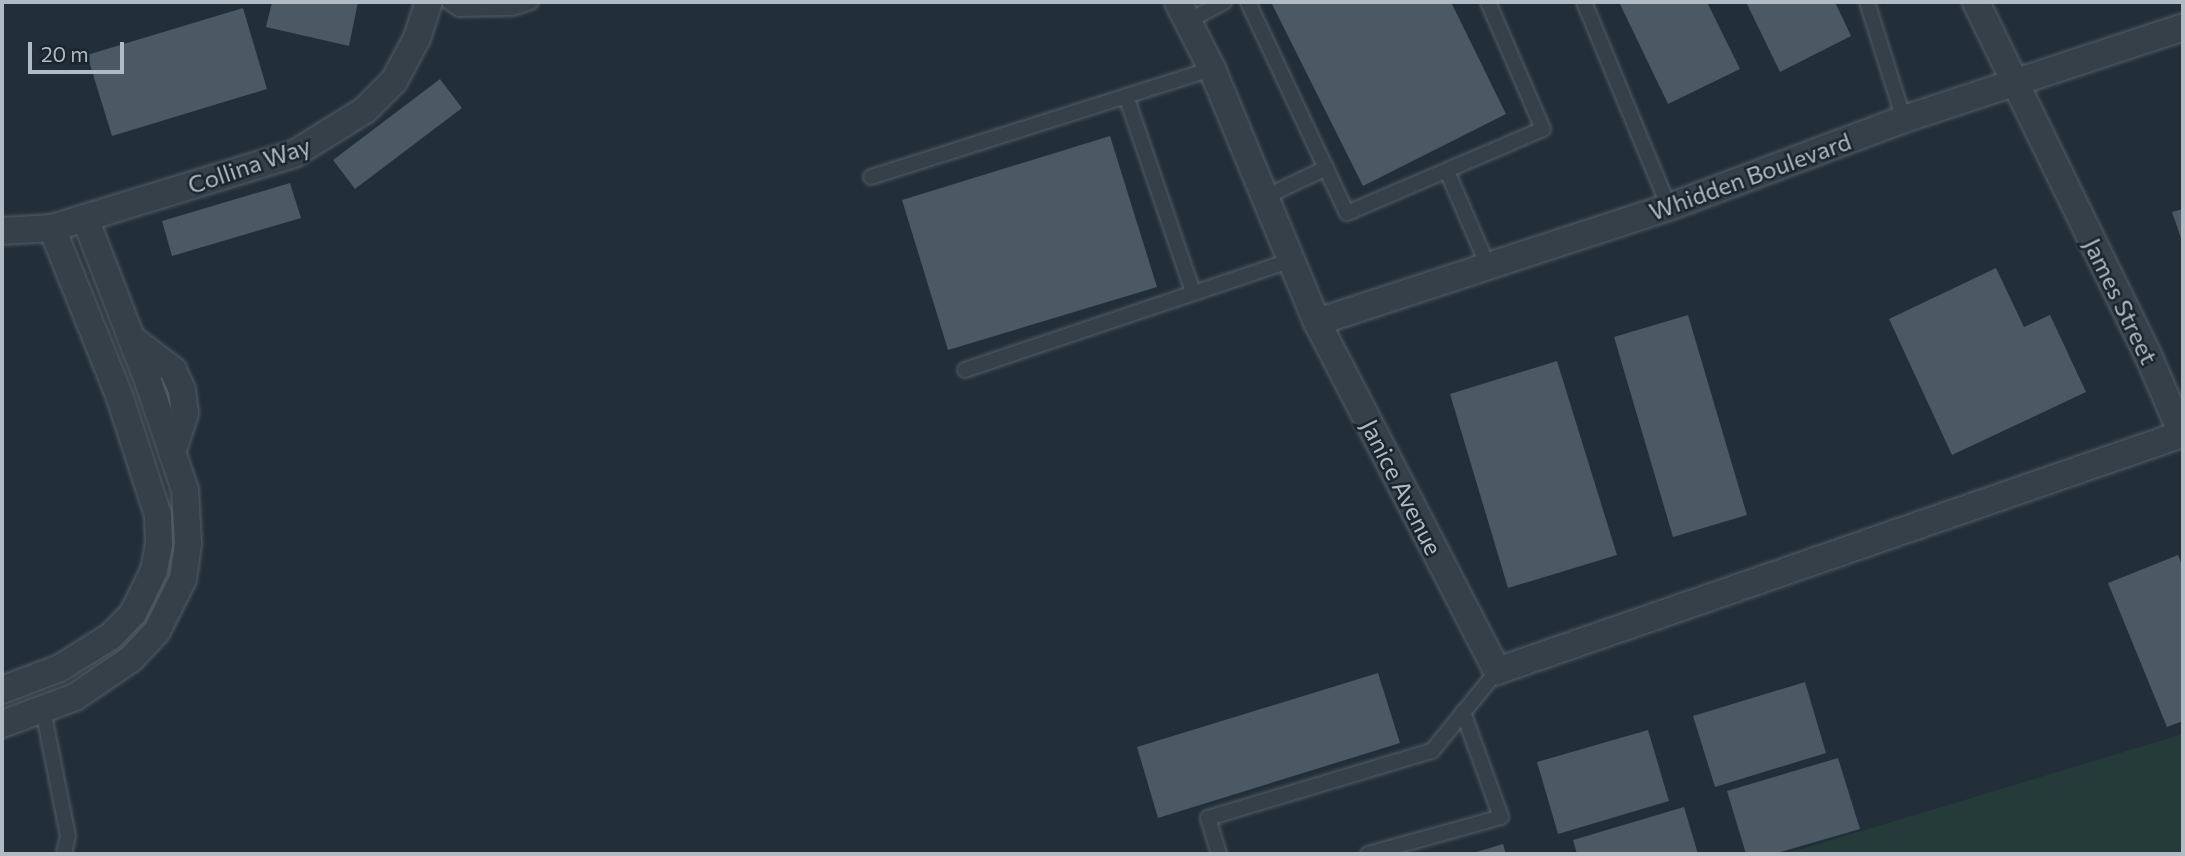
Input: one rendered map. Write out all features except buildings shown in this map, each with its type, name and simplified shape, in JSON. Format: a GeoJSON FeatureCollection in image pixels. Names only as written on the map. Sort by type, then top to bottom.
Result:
{"type":"FeatureCollection","features":[{"type":"Feature","properties":{"kind":"street","name":"Collina Way"},"geometry":{"type":"LineString","coordinates":[[2,232],[52,228],[294,154],[334,132],[365,110],[394,81],[417,38],[429,2]]}},
{"type":"Feature","properties":{"kind":"street","name":"James Street"},"geometry":{"type":"LineString","coordinates":[[1497,671],[2183,434],[2148,355],[1976,2]]}},
{"type":"Feature","properties":{"kind":"street","name":"Janice Avenue"},"geometry":{"type":"LineString","coordinates":[[1183,11],[1212,69],[1317,322],[1497,671]]}},
{"type":"Feature","properties":{"kind":"street","name":"Whidden Boulevard"},"geometry":{"type":"LineString","coordinates":[[1317,322],[1669,206],[1903,119],[2183,27]]}},
{"type":"Feature","properties":{"kind":"street"},"geometry":{"type":"LineString","coordinates":[[2,724],[75,698],[131,659],[157,631],[170,610],[183,579],[188,543],[185,490],[172,453],[185,413],[182,390],[173,370],[131,338],[85,218]]}},
{"type":"Feature","properties":{"kind":"street"},"geometry":{"type":"LineString","coordinates":[[2,690],[85,655],[111,636],[133,613],[154,570],[159,544],[158,515],[119,395],[52,228]]}},
{"type":"Feature","properties":{"kind":"street"},"geometry":{"type":"LineString","coordinates":[[91,323],[121,313]]}},
{"type":"Feature","properties":{"kind":"street"},"geometry":{"type":"LineString","coordinates":[[141,597],[170,610]]}},
{"type":"Feature","properties":{"kind":"street"},"geometry":{"type":"LineString","coordinates":[[31,680],[43,710]]}},
{"type":"Feature","properties":{"kind":"lane"},"geometry":{"type":"LineString","coordinates":[[449,2],[459,9],[512,8],[531,2]]}},
{"type":"Feature","properties":{"kind":"lane"},"geometry":{"type":"LineString","coordinates":[[1183,11],[1224,2]]}},
{"type":"Feature","properties":{"kind":"lane"},"geometry":{"type":"LineString","coordinates":[[1248,2],[1347,213],[1543,129],[1488,2]]}},
{"type":"Feature","properties":{"kind":"lane"},"geometry":{"type":"LineString","coordinates":[[1584,2],[1669,206]]}},
{"type":"Feature","properties":{"kind":"lane"},"geometry":{"type":"LineString","coordinates":[[1867,2],[1903,119]]}},
{"type":"Feature","properties":{"kind":"lane"},"geometry":{"type":"LineString","coordinates":[[871,177],[1212,69]]}},
{"type":"Feature","properties":{"kind":"lane"},"geometry":{"type":"LineString","coordinates":[[1126,96],[1193,292]]}},
{"type":"Feature","properties":{"kind":"lane"},"geometry":{"type":"LineString","coordinates":[[1265,197],[1326,168]]}},
{"type":"Feature","properties":{"kind":"lane"},"geometry":{"type":"LineString","coordinates":[[1447,171],[1489,266]]}},
{"type":"Feature","properties":{"kind":"lane"},"geometry":{"type":"LineString","coordinates":[[965,370],[1291,260]]}},
{"type":"Feature","properties":{"kind":"lane"},"geometry":{"type":"LineString","coordinates":[[1219,854],[1208,818],[1432,751],[1497,671]]}},
{"type":"Feature","properties":{"kind":"lane"},"geometry":{"type":"LineString","coordinates":[[43,710],[68,836],[64,854]]}},
{"type":"Feature","properties":{"kind":"lane"},"geometry":{"type":"LineString","coordinates":[[1368,854],[1501,817],[1463,712]]}},
{"type":"Feature","properties":{"kind":"green space"},"geometry":{"type":"Polygon","coordinates":[[[2183,734],[2183,854],[1785,854],[2183,734]]]}}]}
